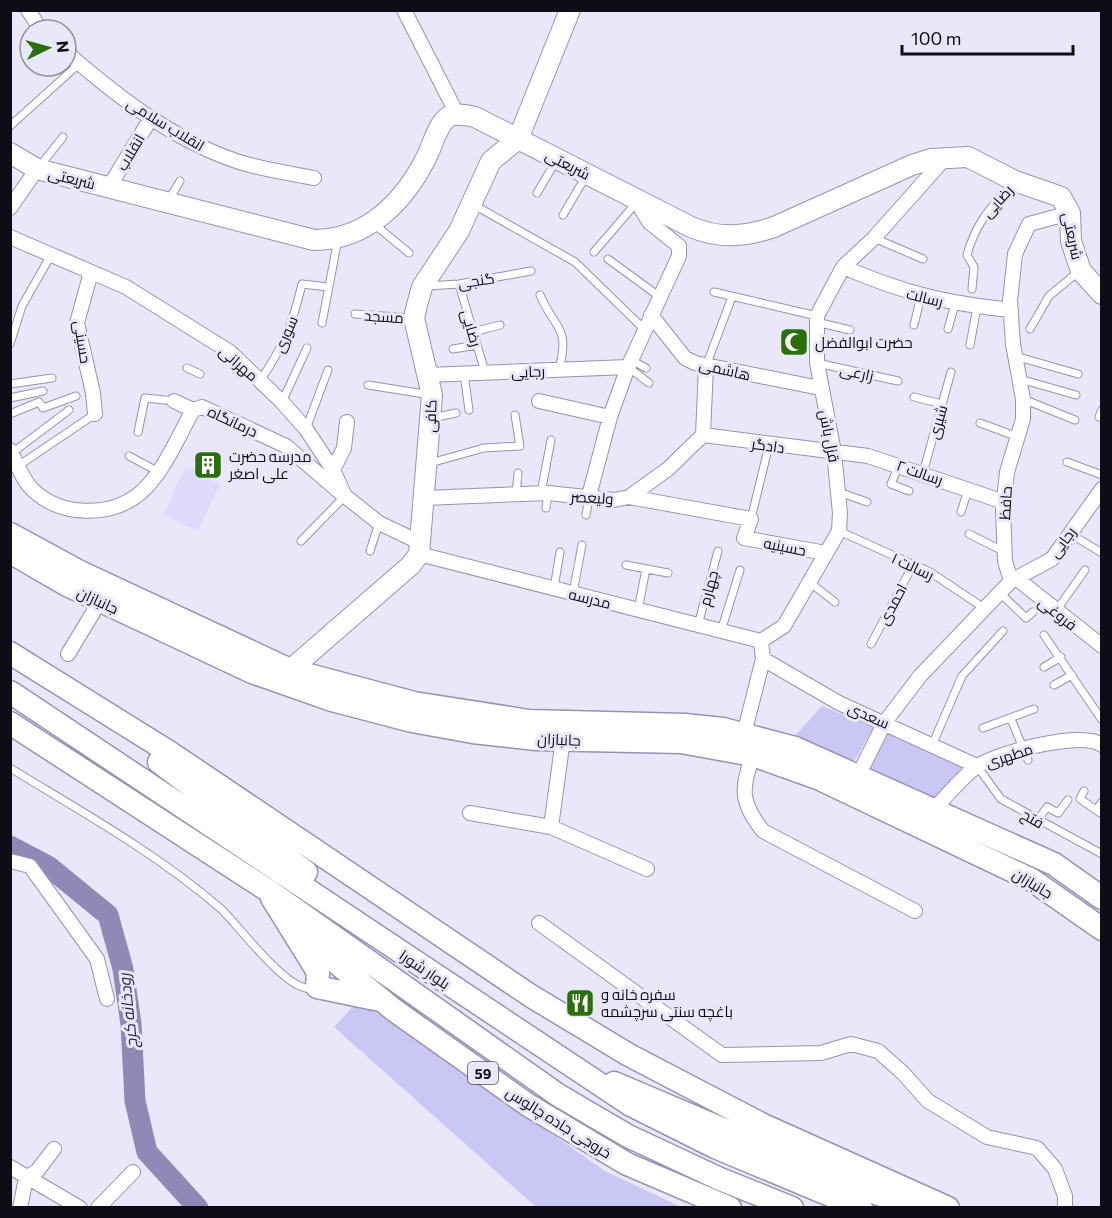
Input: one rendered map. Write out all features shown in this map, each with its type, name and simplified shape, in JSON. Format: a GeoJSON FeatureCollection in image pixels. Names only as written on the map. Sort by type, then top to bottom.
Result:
{"type":"FeatureCollection","features":[{"type":"Feature","properties":{"kind":"main road","name":"جانبازان"},"geometry":{"type":"LineString","coordinates":[[10,534],[78,572],[284,676],[414,703],[529,721],[685,725],[744,734],[795,748],[858,776],[907,809],[1032,880],[1101,929]]}},
{"type":"Feature","properties":{"kind":"main road","name":"جانبازان"},"geometry":{"type":"LineString","coordinates":[[10,552],[100,601],[284,676],[412,721],[473,732],[563,739],[681,742],[753,755],[907,809],[933,810],[1054,864],[1101,898]]}},
{"type":"Feature","properties":{"kind":"main road"},"geometry":{"type":"LineString","coordinates":[[19,659],[360,912],[448,984]]}},
{"type":"Feature","properties":{"kind":"main road"},"geometry":{"type":"LineString","coordinates":[[19,659],[169,752],[531,996],[629,1055],[763,1125],[948,1208]]}},
{"type":"Feature","properties":{"kind":"main road","name":"بلوار شورا"},"geometry":{"type":"LineString","coordinates":[[10,692],[631,1105],[715,1147],[861,1208]]}},
{"type":"Feature","properties":{"kind":"main road","name":"بلوار شورا"},"geometry":{"type":"LineString","coordinates":[[10,723],[269,891],[558,1095],[628,1136],[720,1179],[792,1208]]}},
{"type":"Feature","properties":{"kind":"main road"},"geometry":{"type":"LineString","coordinates":[[269,891],[318,972],[316,987],[383,1001]]}},
{"type":"Feature","properties":{"kind":"main road","name":"خروجی جاده چالوس"},"geometry":{"type":"LineString","coordinates":[[269,891],[339,965],[383,1001],[528,1105],[627,1164],[730,1208]]}},
{"type":"Feature","properties":{"kind":"main road"},"geometry":{"type":"LineString","coordinates":[[580,1071],[644,1094],[864,1189],[918,1208]]}},
{"type":"Feature","properties":{"kind":"street"},"geometry":{"type":"LineString","coordinates":[[404,10],[457,114]]}},
{"type":"Feature","properties":{"kind":"street"},"geometry":{"type":"LineString","coordinates":[[518,139],[570,10]]}},
{"type":"Feature","properties":{"kind":"street","name":"انقلاب سلامی"},"geometry":{"type":"LineString","coordinates":[[79,64],[151,118],[202,147],[246,164],[314,178]]}},
{"type":"Feature","properties":{"kind":"street","name":"شریعتی"},"geometry":{"type":"LineString","coordinates":[[10,153],[38,169],[314,240],[338,239],[362,231],[372,223],[408,190],[443,121],[457,114],[474,117],[637,202],[705,233],[741,236],[774,227],[912,165],[946,157],[968,157],[1015,181],[1061,197],[1070,213],[1071,242],[1081,271],[1101,294]]}},
{"type":"Feature","properties":{"kind":"street","name":"انقلاب"},"geometry":{"type":"LineString","coordinates":[[109,187],[151,118]]}},
{"type":"Feature","properties":{"kind":"street","name":"کافی"},"geometry":{"type":"LineString","coordinates":[[420,548],[432,395],[414,318],[422,287],[459,231],[491,161],[518,139]]}},
{"type":"Feature","properties":{"kind":"street","name":"قزل باش"},"geometry":{"type":"LineString","coordinates":[[761,641],[784,626],[839,531],[839,492],[834,452],[820,388],[816,319],[843,267],[874,238],[946,157]]}},
{"type":"Feature","properties":{"kind":"street"},"geometry":{"type":"LineString","coordinates":[[10,208],[38,169]]}},
{"type":"Feature","properties":{"kind":"street"},"geometry":{"type":"LineString","coordinates":[[589,496],[610,417],[651,315],[679,256],[679,246],[649,222],[637,202]]}},
{"type":"Feature","properties":{"kind":"street","name":"حافظ"},"geometry":{"type":"LineString","coordinates":[[1014,580],[1005,552],[1004,502],[1007,472],[1023,419],[1023,399],[1015,356],[1011,310],[1015,254],[1029,224],[1070,213]]}},
{"type":"Feature","properties":{"kind":"street","name":"مهرانی"},"geometry":{"type":"LineString","coordinates":[[10,237],[126,287],[230,352],[282,402],[306,429],[333,470],[345,496],[379,523],[420,548]]}},
{"type":"Feature","properties":{"kind":"street","name":"رسالت"},"geometry":{"type":"LineString","coordinates":[[843,267],[896,289],[921,296],[955,304],[1011,310]]}},
{"type":"Feature","properties":{"kind":"street","name":"حسینی"},"geometry":{"type":"LineString","coordinates":[[91,272],[77,323],[93,393],[95,414]]}},
{"type":"Feature","properties":{"kind":"street","name":"هاشمی"},"geometry":{"type":"LineString","coordinates":[[651,315],[685,358],[706,366],[820,388]]}},
{"type":"Feature","properties":{"kind":"street","name":"رجایی"},"geometry":{"type":"LineString","coordinates":[[427,375],[559,370],[630,364]]}},
{"type":"Feature","properties":{"kind":"street"},"geometry":{"type":"LineString","coordinates":[[703,435],[706,366]]}},
{"type":"Feature","properties":{"kind":"street","name":"درمانگاه"},"geometry":{"type":"LineString","coordinates":[[174,401],[193,410],[202,407],[286,446],[345,496]]}},
{"type":"Feature","properties":{"kind":"street"},"geometry":{"type":"LineString","coordinates":[[540,401],[610,417]]}},
{"type":"Feature","properties":{"kind":"street"},"geometry":{"type":"LineString","coordinates":[[13,456],[31,489],[41,496],[61,507],[82,510],[102,509],[127,501],[140,493],[157,471],[193,410]]}},
{"type":"Feature","properties":{"kind":"street"},"geometry":{"type":"LineString","coordinates":[[333,470],[344,448],[347,422]]}},
{"type":"Feature","properties":{"kind":"street","name":"دادگر"},"geometry":{"type":"LineString","coordinates":[[703,435],[834,452]]}},
{"type":"Feature","properties":{"kind":"street","name":"ولیعصر"},"geometry":{"type":"LineString","coordinates":[[424,498],[545,493],[614,500],[628,497],[668,469],[703,435]]}},
{"type":"Feature","properties":{"kind":"street","name":"رسالت ۲"},"geometry":{"type":"LineString","coordinates":[[834,452],[868,456],[899,465],[1004,502]]}},
{"type":"Feature","properties":{"kind":"street","name":"رجایی"},"geometry":{"type":"LineString","coordinates":[[1014,580],[1052,559],[1101,489]]}},
{"type":"Feature","properties":{"kind":"street"},"geometry":{"type":"LineString","coordinates":[[628,497],[751,519]]}},
{"type":"Feature","properties":{"kind":"street","name":"حسینیه"},"geometry":{"type":"LineString","coordinates":[[751,519],[744,538],[826,554]]}},
{"type":"Feature","properties":{"kind":"street"},"geometry":{"type":"LineString","coordinates":[[284,676],[411,565],[420,548]]}},
{"type":"Feature","properties":{"kind":"street","name":"مدرسه"},"geometry":{"type":"LineString","coordinates":[[420,548],[554,588],[761,641]]}},
{"type":"Feature","properties":{"kind":"street"},"geometry":{"type":"LineString","coordinates":[[858,776],[885,722],[941,652],[999,592],[1014,580]]}},
{"type":"Feature","properties":{"kind":"street","name":"فروغی"},"geometry":{"type":"LineString","coordinates":[[1014,580],[1101,646]]}},
{"type":"Feature","properties":{"kind":"street"},"geometry":{"type":"LineString","coordinates":[[68,654],[100,601]]}},
{"type":"Feature","properties":{"kind":"street"},"geometry":{"type":"LineString","coordinates":[[744,734],[763,659],[761,641]]}},
{"type":"Feature","properties":{"kind":"street","name":"سعدی"},"geometry":{"type":"LineString","coordinates":[[763,659],[839,702],[933,743],[977,766]]}},
{"type":"Feature","properties":{"kind":"street"},"geometry":{"type":"LineString","coordinates":[[551,827],[563,739]]}},
{"type":"Feature","properties":{"kind":"street","name":"مطهری"},"geometry":{"type":"LineString","coordinates":[[933,810],[977,766],[1026,754],[1068,739],[1100,742]]}},
{"type":"Feature","properties":{"kind":"street"},"geometry":{"type":"LineString","coordinates":[[753,755],[743,783],[749,814],[763,831],[915,910]]}},
{"type":"Feature","properties":{"kind":"street"},"geometry":{"type":"LineString","coordinates":[[470,813],[551,827],[647,869]]}},
{"type":"Feature","properties":{"kind":"street"},"geometry":{"type":"LineString","coordinates":[[10,861],[30,866],[97,959],[106,999]]}},
{"type":"Feature","properties":{"kind":"street"},"geometry":{"type":"LineString","coordinates":[[539,923],[722,1055],[821,1053],[851,1044],[878,1051],[903,1073],[928,1101],[987,1137],[1037,1148],[1055,1169],[1065,1196],[1065,1208]]}},
{"type":"Feature","properties":{"kind":"street"},"geometry":{"type":"LineString","coordinates":[[20,1208],[26,1178],[37,1171],[54,1149]]}},
{"type":"Feature","properties":{"kind":"street"},"geometry":{"type":"LineString","coordinates":[[10,1167],[80,1208]]}},
{"type":"Feature","properties":{"kind":"street"},"geometry":{"type":"LineString","coordinates":[[98,1208],[133,1172]]}},
{"type":"Feature","properties":{"kind":"lane"},"geometry":{"type":"LineString","coordinates":[[10,126],[79,64]]}},
{"type":"Feature","properties":{"kind":"lane"},"geometry":{"type":"LineString","coordinates":[[38,169],[63,137]]}},
{"type":"Feature","properties":{"kind":"lane"},"geometry":{"type":"LineString","coordinates":[[537,193],[558,159]]}},
{"type":"Feature","properties":{"kind":"lane"},"geometry":{"type":"LineString","coordinates":[[563,215],[587,174]]}},
{"type":"Feature","properties":{"kind":"lane"},"geometry":{"type":"LineString","coordinates":[[167,203],[180,181]]}},
{"type":"Feature","properties":{"kind":"lane","name":"رضایی"},"geometry":{"type":"LineString","coordinates":[[972,289],[974,267],[967,255],[972,237],[980,220],[1015,181]]}},
{"type":"Feature","properties":{"kind":"lane"},"geometry":{"type":"LineString","coordinates":[[594,252],[637,202]]}},
{"type":"Feature","properties":{"kind":"lane"},"geometry":{"type":"LineString","coordinates":[[472,204],[575,262],[645,330]]}},
{"type":"Feature","properties":{"kind":"lane"},"geometry":{"type":"LineString","coordinates":[[372,223],[409,254]]}},
{"type":"Feature","properties":{"kind":"lane"},"geometry":{"type":"LineString","coordinates":[[874,238],[923,259]]}},
{"type":"Feature","properties":{"kind":"lane","name":"سوری"},"geometry":{"type":"LineString","coordinates":[[322,323],[338,239]]}},
{"type":"Feature","properties":{"kind":"lane"},"geometry":{"type":"LineString","coordinates":[[11,343],[14,322],[51,255]]}},
{"type":"Feature","properties":{"kind":"lane"},"geometry":{"type":"LineString","coordinates":[[608,260],[660,297]]}},
{"type":"Feature","properties":{"kind":"lane","name":"گنجی"},"geometry":{"type":"LineString","coordinates":[[422,287],[459,284],[531,271]]}},
{"type":"Feature","properties":{"kind":"lane"},"geometry":{"type":"LineString","coordinates":[[1029,329],[1049,296],[1081,271]]}},
{"type":"Feature","properties":{"kind":"lane","name":"سوری"},"geometry":{"type":"LineString","coordinates":[[260,381],[293,322],[302,284],[328,287]]}},
{"type":"Feature","properties":{"kind":"lane","name":"رضایی"},"geometry":{"type":"LineString","coordinates":[[459,284],[485,372]]}},
{"type":"Feature","properties":{"kind":"lane"},"geometry":{"type":"LineString","coordinates":[[714,292],[850,330]]}},
{"type":"Feature","properties":{"kind":"lane"},"geometry":{"type":"LineString","coordinates":[[540,295],[549,317],[560,326],[565,345],[559,370]]}},
{"type":"Feature","properties":{"kind":"lane"},"geometry":{"type":"LineString","coordinates":[[914,325],[921,296]]}},
{"type":"Feature","properties":{"kind":"lane"},"geometry":{"type":"LineString","coordinates":[[706,366],[732,297]]}},
{"type":"Feature","properties":{"kind":"lane"},"geometry":{"type":"LineString","coordinates":[[948,329],[955,304]]}},
{"type":"Feature","properties":{"kind":"lane"},"geometry":{"type":"LineString","coordinates":[[970,345],[977,307]]}},
{"type":"Feature","properties":{"kind":"lane","name":"مسجد"},"geometry":{"type":"LineString","coordinates":[[355,314],[414,318]]}},
{"type":"Feature","properties":{"kind":"lane"},"geometry":{"type":"LineString","coordinates":[[473,332],[500,325]]}},
{"type":"Feature","properties":{"kind":"lane"},"geometry":{"type":"LineString","coordinates":[[453,349],[477,345]]}},
{"type":"Feature","properties":{"kind":"lane"},"geometry":{"type":"LineString","coordinates":[[282,402],[307,348]]}},
{"type":"Feature","properties":{"kind":"lane"},"geometry":{"type":"LineString","coordinates":[[1015,356],[1078,374]]}},
{"type":"Feature","properties":{"kind":"lane","name":"زارعی"},"geometry":{"type":"LineString","coordinates":[[817,363],[898,381]]}},
{"type":"Feature","properties":{"kind":"lane"},"geometry":{"type":"LineString","coordinates":[[630,364],[646,368]]}},
{"type":"Feature","properties":{"kind":"lane"},"geometry":{"type":"LineString","coordinates":[[630,364],[649,383]]}},
{"type":"Feature","properties":{"kind":"lane"},"geometry":{"type":"LineString","coordinates":[[187,368],[200,374]]}},
{"type":"Feature","properties":{"kind":"lane"},"geometry":{"type":"LineString","coordinates":[[306,429],[328,370]]}},
{"type":"Feature","properties":{"kind":"lane","name":"شیری"},"geometry":{"type":"LineString","coordinates":[[923,473],[951,372]]}},
{"type":"Feature","properties":{"kind":"lane"},"geometry":{"type":"LineString","coordinates":[[464,374],[469,410]]}},
{"type":"Feature","properties":{"kind":"lane"},"geometry":{"type":"LineString","coordinates":[[10,384],[52,378]]}},
{"type":"Feature","properties":{"kind":"lane"},"geometry":{"type":"LineString","coordinates":[[1020,379],[1076,394]]}},
{"type":"Feature","properties":{"kind":"lane"},"geometry":{"type":"LineString","coordinates":[[368,385],[432,395]]}},
{"type":"Feature","properties":{"kind":"lane"},"geometry":{"type":"LineString","coordinates":[[10,398],[43,391]]}},
{"type":"Feature","properties":{"kind":"lane"},"geometry":{"type":"LineString","coordinates":[[10,414],[39,402],[43,408],[76,396]]}},
{"type":"Feature","properties":{"kind":"lane"},"geometry":{"type":"LineString","coordinates":[[914,397],[942,404]]}},
{"type":"Feature","properties":{"kind":"lane"},"geometry":{"type":"LineString","coordinates":[[138,432],[145,398],[174,401]]}},
{"type":"Feature","properties":{"kind":"lane"},"geometry":{"type":"LineString","coordinates":[[1023,399],[1075,420]]}},
{"type":"Feature","properties":{"kind":"lane"},"geometry":{"type":"LineString","coordinates":[[13,456],[69,410]]}},
{"type":"Feature","properties":{"kind":"lane"},"geometry":{"type":"LineString","coordinates":[[432,418],[456,413]]}},
{"type":"Feature","properties":{"kind":"lane"},"geometry":{"type":"LineString","coordinates":[[13,456],[95,414]]}},
{"type":"Feature","properties":{"kind":"lane"},"geometry":{"type":"LineString","coordinates":[[427,464],[484,448],[520,446],[515,416]]}},
{"type":"Feature","properties":{"kind":"lane"},"geometry":{"type":"LineString","coordinates":[[980,423],[1018,437]]}},
{"type":"Feature","properties":{"kind":"lane"},"geometry":{"type":"LineString","coordinates":[[546,508],[545,493],[551,440]]}},
{"type":"Feature","properties":{"kind":"lane"},"geometry":{"type":"LineString","coordinates":[[751,519],[769,445]]}},
{"type":"Feature","properties":{"kind":"lane"},"geometry":{"type":"LineString","coordinates":[[129,456],[157,471]]}},
{"type":"Feature","properties":{"kind":"lane"},"geometry":{"type":"LineString","coordinates":[[1067,462],[1101,475]]}},
{"type":"Feature","properties":{"kind":"lane"},"geometry":{"type":"LineString","coordinates":[[899,465],[891,484],[909,491]]}},
{"type":"Feature","properties":{"kind":"lane"},"geometry":{"type":"LineString","coordinates":[[516,495],[518,473]]}},
{"type":"Feature","properties":{"kind":"lane"},"geometry":{"type":"LineString","coordinates":[[961,512],[968,490]]}},
{"type":"Feature","properties":{"kind":"lane"},"geometry":{"type":"LineString","coordinates":[[839,492],[867,502]]}},
{"type":"Feature","properties":{"kind":"lane"},"geometry":{"type":"LineString","coordinates":[[301,541],[345,496]]}},
{"type":"Feature","properties":{"kind":"lane"},"geometry":{"type":"LineString","coordinates":[[586,515],[589,496]]}},
{"type":"Feature","properties":{"kind":"lane"},"geometry":{"type":"LineString","coordinates":[[370,551],[379,523]]}},
{"type":"Feature","properties":{"kind":"lane","name":"رسالت ۱"},"geometry":{"type":"LineString","coordinates":[[839,531],[930,573],[984,608]]}},
{"type":"Feature","properties":{"kind":"lane"},"geometry":{"type":"LineString","coordinates":[[1069,533],[1101,553]]}},
{"type":"Feature","properties":{"kind":"lane"},"geometry":{"type":"LineString","coordinates":[[969,534],[1005,552]]}},
{"type":"Feature","properties":{"kind":"lane"},"geometry":{"type":"LineString","coordinates":[[573,593],[582,545]]}},
{"type":"Feature","properties":{"kind":"lane","name":"چهارم"},"geometry":{"type":"LineString","coordinates":[[698,625],[718,551]]}},
{"type":"Feature","properties":{"kind":"lane"},"geometry":{"type":"LineString","coordinates":[[554,588],[560,552]]}},
{"type":"Feature","properties":{"kind":"lane"},"geometry":{"type":"LineString","coordinates":[[626,565],[668,573]]}},
{"type":"Feature","properties":{"kind":"lane","name":"احمدی"},"geometry":{"type":"LineString","coordinates":[[871,644],[913,565]]}},
{"type":"Feature","properties":{"kind":"lane"},"geometry":{"type":"LineString","coordinates":[[638,610],[646,569]]}},
{"type":"Feature","properties":{"kind":"lane"},"geometry":{"type":"LineString","coordinates":[[721,631],[740,570]]}},
{"type":"Feature","properties":{"kind":"lane"},"geometry":{"type":"LineString","coordinates":[[1056,611],[1085,570]]}},
{"type":"Feature","properties":{"kind":"lane"},"geometry":{"type":"LineString","coordinates":[[809,582],[836,602]]}},
{"type":"Feature","properties":{"kind":"lane"},"geometry":{"type":"LineString","coordinates":[[999,592],[1026,618],[1033,612]]}},
{"type":"Feature","properties":{"kind":"lane"},"geometry":{"type":"LineString","coordinates":[[933,743],[962,676],[1004,631]]}},
{"type":"Feature","properties":{"kind":"lane"},"geometry":{"type":"LineString","coordinates":[[1044,635],[1101,720]]}},
{"type":"Feature","properties":{"kind":"lane"},"geometry":{"type":"LineString","coordinates":[[1044,667],[1060,657]]}},
{"type":"Feature","properties":{"kind":"lane"},"geometry":{"type":"LineString","coordinates":[[1054,686],[1072,675]]}},
{"type":"Feature","properties":{"kind":"lane"},"geometry":{"type":"LineString","coordinates":[[983,728],[1034,709]]}},
{"type":"Feature","properties":{"kind":"lane"},"geometry":{"type":"LineString","coordinates":[[1011,719],[1026,754]]}},
{"type":"Feature","properties":{"kind":"lane","name":"فتح"},"geometry":{"type":"LineString","coordinates":[[977,766],[1001,799],[1037,821],[1101,854]]}},
{"type":"Feature","properties":{"kind":"lane"},"geometry":{"type":"LineString","coordinates":[[10,768],[152,854],[221,909],[282,974],[296,985],[310,989],[316,987]]}},
{"type":"Feature","properties":{"kind":"lane"},"geometry":{"type":"LineString","coordinates":[[1084,791],[1080,799],[1099,812],[1101,802]]}},
{"type":"Feature","properties":{"kind":"lane"},"geometry":{"type":"LineString","coordinates":[[1037,821],[1047,807],[1058,813],[1068,800]]}},
{"type":"Feature","properties":{"kind":"shaded area"},"geometry":{"type":"Polygon","coordinates":[[[186,466],[220,484],[198,531],[163,515],[186,466]]]}},
{"type":"Feature","properties":{"kind":"shaded area"},"geometry":{"type":"Polygon","coordinates":[[[822,706],[874,727],[852,765],[792,739],[822,706]]]}},
{"type":"Feature","properties":{"kind":"shaded area"},"geometry":{"type":"Polygon","coordinates":[[[888,732],[966,767],[929,802],[866,775],[888,732]]]}},
{"type":"Feature","properties":{"kind":"shaded area"},"geometry":{"type":"Polygon","coordinates":[[[359,1000],[605,1171],[681,1207],[536,1207],[334,1027],[359,1000]]]}},
{"type":"Feature","properties":{"kind":"waterway","name":"رودخانه کرج"},"geometry":{"type":"LineString","coordinates":[[10,846],[48,866],[108,915],[123,969],[131,1024],[135,1101],[147,1152],[198,1208]]}},
{"type":"Feature","properties":{"kind":"place","name":"حضرت ابوالفضل"},"geometry":{"type":"Point","coordinates":[794,342]}},
{"type":"Feature","properties":{"kind":"place","name":"مدرسه حضرت علی اصغر"},"geometry":{"type":"Point","coordinates":[208,465]}},
{"type":"Feature","properties":{"kind":"place","name":"سفره خانه و باغچه سنتی سرچشمه"},"geometry":{"type":"Point","coordinates":[580,1003]}}]}
